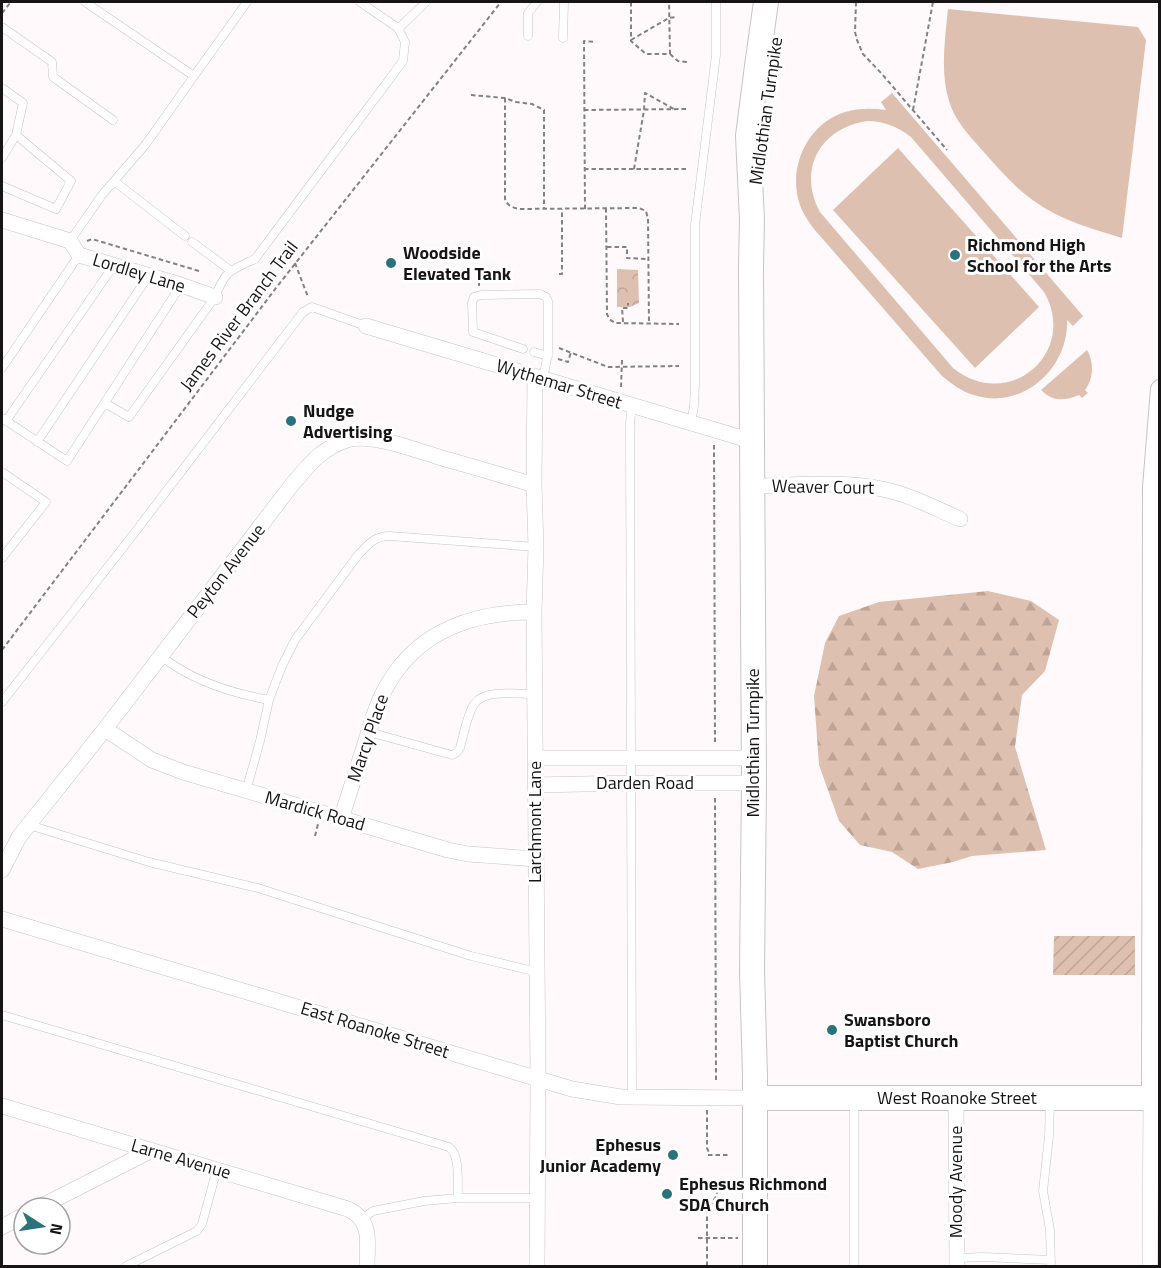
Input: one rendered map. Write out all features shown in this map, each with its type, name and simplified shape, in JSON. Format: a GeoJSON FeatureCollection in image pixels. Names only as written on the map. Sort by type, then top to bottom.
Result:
{"type":"FeatureCollection","features":[{"type":"Feature","properties":{"kind":"main road","name":"Midlothian Turnpike"},"geometry":{"type":"LineString","coordinates":[[755,1266],[752,971],[754,758],[752,220],[748,136],[766,2]]}},
{"type":"Feature","properties":{"kind":"main road","name":"Midlothian Turnpike"},"geometry":{"type":"LineString","coordinates":[[752,220],[782,2]]}},
{"type":"Feature","properties":{"kind":"main road","name":"West Roanoke Street"},"geometry":{"type":"LineString","coordinates":[[755,1098],[1155,1097]]}},
{"type":"Feature","properties":{"kind":"street","name":"Lordley Lane"},"geometry":{"type":"LineString","coordinates":[[2,220],[77,246],[114,265],[215,297]]}},
{"type":"Feature","properties":{"kind":"street","name":"Wythemar Street"},"geometry":{"type":"LineString","coordinates":[[366,326],[752,441]]}},
{"type":"Feature","properties":{"kind":"street","name":"Larchmont Lane"},"geometry":{"type":"LineString","coordinates":[[537,1266],[534,485],[539,378]]}},
{"type":"Feature","properties":{"kind":"street"},"geometry":{"type":"LineString","coordinates":[[1150,1266],[1155,1097],[1152,487],[1160,389]]}},
{"type":"Feature","properties":{"kind":"street","name":"Peyton Avenue"},"geometry":{"type":"LineString","coordinates":[[2,870],[19,837],[315,458],[333,446],[350,439],[367,438],[395,444],[534,485]]}},
{"type":"Feature","properties":{"kind":"street","name":"Weaver Court"},"geometry":{"type":"LineString","coordinates":[[753,486],[858,485],[875,487],[904,495],[960,519]]}},
{"type":"Feature","properties":{"kind":"street","name":"Marcy Place"},"geometry":{"type":"LineString","coordinates":[[341,819],[376,708],[392,677],[410,654],[444,630],[473,619],[516,612],[534,612]]}},
{"type":"Feature","properties":{"kind":"street","name":"Mardick Road"},"geometry":{"type":"LineString","coordinates":[[105,729],[152,760],[246,791],[448,850],[468,854],[536,859]]}},
{"type":"Feature","properties":{"kind":"street","name":"Darden Road"},"geometry":{"type":"LineString","coordinates":[[535,758],[754,758]]}},
{"type":"Feature","properties":{"kind":"street","name":"Darden Road"},"geometry":{"type":"LineString","coordinates":[[535,785],[754,783]]}},
{"type":"Feature","properties":{"kind":"street","name":"East Roanoke Street"},"geometry":{"type":"LineString","coordinates":[[2,919],[572,1089],[599,1095],[632,1098],[755,1098]]}},
{"type":"Feature","properties":{"kind":"street","name":"Moody Avenue"},"geometry":{"type":"LineString","coordinates":[[956,1098],[957,1262]]}},
{"type":"Feature","properties":{"kind":"street","name":"Larne Avenue"},"geometry":{"type":"LineString","coordinates":[[2,1106],[336,1204],[361,1217]]}},
{"type":"Feature","properties":{"kind":"street"},"geometry":{"type":"LineString","coordinates":[[62,1196],[150,1151]]}},
{"type":"Feature","properties":{"kind":"street"},"geometry":{"type":"LineString","coordinates":[[361,1217],[366,1229],[367,1266]]}},
{"type":"Feature","properties":{"kind":"lane"},"geometry":{"type":"LineString","coordinates":[[85,2],[194,76]]}},
{"type":"Feature","properties":{"kind":"lane"},"geometry":{"type":"LineString","coordinates":[[2,368],[77,246],[102,195],[146,144],[247,2]]}},
{"type":"Feature","properties":{"kind":"lane"},"geometry":{"type":"LineString","coordinates":[[105,403],[129,417],[215,297],[230,270],[255,259],[403,62],[405,42],[398,29],[360,2]]}},
{"type":"Feature","properties":{"kind":"lane"},"geometry":{"type":"LineString","coordinates":[[398,29],[426,2]]}},
{"type":"Feature","properties":{"kind":"lane"},"geometry":{"type":"LineString","coordinates":[[528,36],[528,14],[537,2]]}},
{"type":"Feature","properties":{"kind":"lane"},"geometry":{"type":"LineString","coordinates":[[563,38],[564,2]]}},
{"type":"Feature","properties":{"kind":"lane"},"geometry":{"type":"LineString","coordinates":[[691,423],[695,383],[695,225],[716,55],[716,2]]}},
{"type":"Feature","properties":{"kind":"lane"},"geometry":{"type":"LineString","coordinates":[[2,27],[52,62],[52,76],[113,120]]}},
{"type":"Feature","properties":{"kind":"lane"},"geometry":{"type":"LineString","coordinates":[[2,88],[23,103],[16,135],[2,158]]}},
{"type":"Feature","properties":{"kind":"lane"},"geometry":{"type":"LineString","coordinates":[[2,186],[56,209],[71,181],[16,135]]}},
{"type":"Feature","properties":{"kind":"lane"},"geometry":{"type":"LineString","coordinates":[[114,181],[185,236]]}},
{"type":"Feature","properties":{"kind":"lane"},"geometry":{"type":"LineString","coordinates":[[192,242],[230,270]]}},
{"type":"Feature","properties":{"kind":"lane"},"geometry":{"type":"LineString","coordinates":[[114,265],[4,420],[67,461],[181,285]]}},
{"type":"Feature","properties":{"kind":"lane"},"geometry":{"type":"LineString","coordinates":[[37,442],[149,275]]}},
{"type":"Feature","properties":{"kind":"lane"},"geometry":{"type":"LineString","coordinates":[[523,349],[472,332],[474,297],[540,294],[546,297],[548,301],[548,356],[539,378]]}},
{"type":"Feature","properties":{"kind":"lane"},"geometry":{"type":"LineString","coordinates":[[2,702],[303,312],[312,307],[366,326]]}},
{"type":"Feature","properties":{"kind":"lane"},"geometry":{"type":"LineString","coordinates":[[534,352],[548,356]]}},
{"type":"Feature","properties":{"kind":"lane"},"geometry":{"type":"LineString","coordinates":[[632,405],[630,423],[632,1098]]}},
{"type":"Feature","properties":{"kind":"lane"},"geometry":{"type":"LineString","coordinates":[[2,472],[46,502],[2,558]]}},
{"type":"Feature","properties":{"kind":"lane"},"geometry":{"type":"LineString","coordinates":[[246,791],[269,700],[282,666],[295,640],[368,544],[376,538],[390,536],[536,547]]}},
{"type":"Feature","properties":{"kind":"lane"},"geometry":{"type":"LineString","coordinates":[[161,656],[185,672],[210,684],[242,695],[269,700]]}},
{"type":"Feature","properties":{"kind":"lane"},"geometry":{"type":"LineString","coordinates":[[369,732],[452,755],[460,748],[472,708],[479,698],[487,695],[534,694]]}},
{"type":"Feature","properties":{"kind":"lane"},"geometry":{"type":"LineString","coordinates":[[29,825],[149,862],[258,888],[471,956],[537,972]]}},
{"type":"Feature","properties":{"kind":"lane"},"geometry":{"type":"LineString","coordinates":[[2,1015],[449,1147],[453,1150],[456,1159],[458,1198]]}},
{"type":"Feature","properties":{"kind":"lane"},"geometry":{"type":"LineString","coordinates":[[957,1262],[982,1257],[1052,1263],[1050,1230],[1043,1191],[1049,1136],[1050,1097]]}},
{"type":"Feature","properties":{"kind":"lane"},"geometry":{"type":"LineString","coordinates":[[854,1098],[854,1266]]}},
{"type":"Feature","properties":{"kind":"lane"},"geometry":{"type":"LineString","coordinates":[[126,1266],[197,1232],[202,1224],[217,1169]]}},
{"type":"Feature","properties":{"kind":"lane"},"geometry":{"type":"LineString","coordinates":[[361,1217],[374,1211],[424,1201],[458,1198],[538,1198]]}},
{"type":"Feature","properties":{"kind":"path"},"geometry":{"type":"LineString","coordinates":[[2,13],[11,2]]}},
{"type":"Feature","properties":{"kind":"path","name":"James River Branch Trail"},"geometry":{"type":"LineString","coordinates":[[2,650],[296,263],[501,2]]}},
{"type":"Feature","properties":{"kind":"path"},"geometry":{"type":"LineString","coordinates":[[631,2],[631,40],[646,54],[670,54],[678,61],[688,62]]}},
{"type":"Feature","properties":{"kind":"path"},"geometry":{"type":"LineString","coordinates":[[669,2],[670,54]]}},
{"type":"Feature","properties":{"kind":"path"},"geometry":{"type":"LineString","coordinates":[[856,2],[855,32],[860,47],[868,60],[947,150]]}},
{"type":"Feature","properties":{"kind":"path"},"geometry":{"type":"LineString","coordinates":[[913,110],[933,2]]}},
{"type":"Feature","properties":{"kind":"path"},"geometry":{"type":"LineString","coordinates":[[631,40],[669,18],[676,17]]}},
{"type":"Feature","properties":{"kind":"path"},"geometry":{"type":"LineString","coordinates":[[585,208],[584,41],[596,42]]}},
{"type":"Feature","properties":{"kind":"path"},"geometry":{"type":"LineString","coordinates":[[634,169],[645,93],[674,109]]}},
{"type":"Feature","properties":{"kind":"path"},"geometry":{"type":"LineString","coordinates":[[471,95],[505,98],[532,104],[544,110],[544,209]]}},
{"type":"Feature","properties":{"kind":"path"},"geometry":{"type":"LineString","coordinates":[[505,98],[505,200],[509,206],[544,209],[639,208],[646,211],[649,323]]}},
{"type":"Feature","properties":{"kind":"path"},"geometry":{"type":"LineString","coordinates":[[584,110],[688,109]]}},
{"type":"Feature","properties":{"kind":"path"},"geometry":{"type":"LineString","coordinates":[[584,169],[688,169]]}},
{"type":"Feature","properties":{"kind":"path"},"geometry":{"type":"LineString","coordinates":[[606,208],[607,314],[609,319],[612,323],[679,324]]}},
{"type":"Feature","properties":{"kind":"path"},"geometry":{"type":"LineString","coordinates":[[559,274],[562,274],[562,209]]}},
{"type":"Feature","properties":{"kind":"path"},"geometry":{"type":"LineString","coordinates":[[77,246],[92,239],[199,271]]}},
{"type":"Feature","properties":{"kind":"path"},"geometry":{"type":"LineString","coordinates":[[607,247],[627,247],[627,258],[648,259]]}},
{"type":"Feature","properties":{"kind":"path"},"geometry":{"type":"LineString","coordinates":[[296,263],[312,307]]}},
{"type":"Feature","properties":{"kind":"path"},"geometry":{"type":"LineString","coordinates":[[623,323],[622,308],[628,309],[628,303]]}},
{"type":"Feature","properties":{"kind":"path"},"geometry":{"type":"LineString","coordinates":[[559,348],[608,367],[679,366]]}},
{"type":"Feature","properties":{"kind":"path"},"geometry":{"type":"LineString","coordinates":[[556,359],[568,362],[571,352]]}},
{"type":"Feature","properties":{"kind":"path"},"geometry":{"type":"LineString","coordinates":[[620,391],[622,360]]}},
{"type":"Feature","properties":{"kind":"path"},"geometry":{"type":"LineString","coordinates":[[714,444],[715,748]]}},
{"type":"Feature","properties":{"kind":"path"},"geometry":{"type":"LineString","coordinates":[[715,792],[716,1080]]}},
{"type":"Feature","properties":{"kind":"path"},"geometry":{"type":"LineString","coordinates":[[315,836],[318,826]]}},
{"type":"Feature","properties":{"kind":"path"},"geometry":{"type":"LineString","coordinates":[[707,1110],[709,1155],[728,1155]]}},
{"type":"Feature","properties":{"kind":"path"},"geometry":{"type":"LineString","coordinates":[[699,1185],[728,1185]]}},
{"type":"Feature","properties":{"kind":"path"},"geometry":{"type":"LineString","coordinates":[[707,1266],[707,1211],[717,1195],[717,1185]]}},
{"type":"Feature","properties":{"kind":"path"},"geometry":{"type":"LineString","coordinates":[[698,1238],[744,1238]]}},
{"type":"Feature","properties":{"kind":"green space"},"geometry":{"type":"Polygon","coordinates":[[[948,9],[1138,27],[1146,40],[1122,238],[1065,219],[1044,208],[1020,190],[962,127],[946,90],[944,55],[948,9]]]}},
{"type":"Feature","properties":{"kind":"green space"},"geometry":{"type":"Polygon","coordinates":[[[892,93],[1083,316],[1073,326],[1067,320],[1066,338],[1060,354],[1051,369],[1039,382],[1025,391],[1009,397],[992,398],[965,392],[953,385],[942,376],[814,229],[803,212],[796,177],[803,149],[811,137],[820,126],[845,112],[866,109],[886,110],[881,102],[892,93]],[[867,121],[837,132],[817,153],[812,167],[811,181],[813,196],[820,212],[953,368],[974,380],[996,384],[1016,380],[1033,369],[1045,354],[1052,336],[1052,314],[1044,292],[911,137],[890,125],[867,121]]]}},
{"type":"Feature","properties":{"kind":"green space"},"geometry":{"type":"Polygon","coordinates":[[[898,148],[1039,307],[975,368],[833,210],[898,148]]]}},
{"type":"Feature","properties":{"kind":"green space"},"geometry":{"type":"Polygon","coordinates":[[[617,269],[638,270],[639,303],[630,307],[617,307],[617,269]]]}},
{"type":"Feature","properties":{"kind":"green space"},"geometry":{"type":"Polygon","coordinates":[[[1087,350],[1092,370],[1085,390],[1088,393],[1082,398],[1079,395],[1059,399],[1050,397],[1041,390],[1087,350]]]}},
{"type":"Feature","properties":{"kind":"green space"},"geometry":{"type":"Polygon","coordinates":[[[988,591],[1031,601],[1059,620],[1045,671],[1022,695],[1015,747],[1046,850],[972,856],[918,869],[892,852],[860,845],[839,821],[819,765],[814,696],[825,643],[839,616],[879,602],[988,591]]]}},
{"type":"Feature","properties":{"kind":"green space"},"geometry":{"type":"Polygon","coordinates":[[[1054,936],[1135,936],[1135,975],[1053,975],[1054,936]]]}},
{"type":"Feature","properties":{"kind":"place","name":"Richmond High School for the Arts"},"geometry":{"type":"Point","coordinates":[955,255]}},
{"type":"Feature","properties":{"kind":"place","name":"Woodside Elevated Tank"},"geometry":{"type":"Point","coordinates":[391,263]}},
{"type":"Feature","properties":{"kind":"place","name":"Nudge Advertising"},"geometry":{"type":"Point","coordinates":[291,421]}},
{"type":"Feature","properties":{"kind":"place","name":"Swansboro Baptist Church"},"geometry":{"type":"Point","coordinates":[832,1030]}},
{"type":"Feature","properties":{"kind":"place","name":"Ephesus Junior Academy"},"geometry":{"type":"Point","coordinates":[673,1155]}},
{"type":"Feature","properties":{"kind":"place","name":"Ephesus Richmond SDA Church"},"geometry":{"type":"Point","coordinates":[667,1194]}}]}
